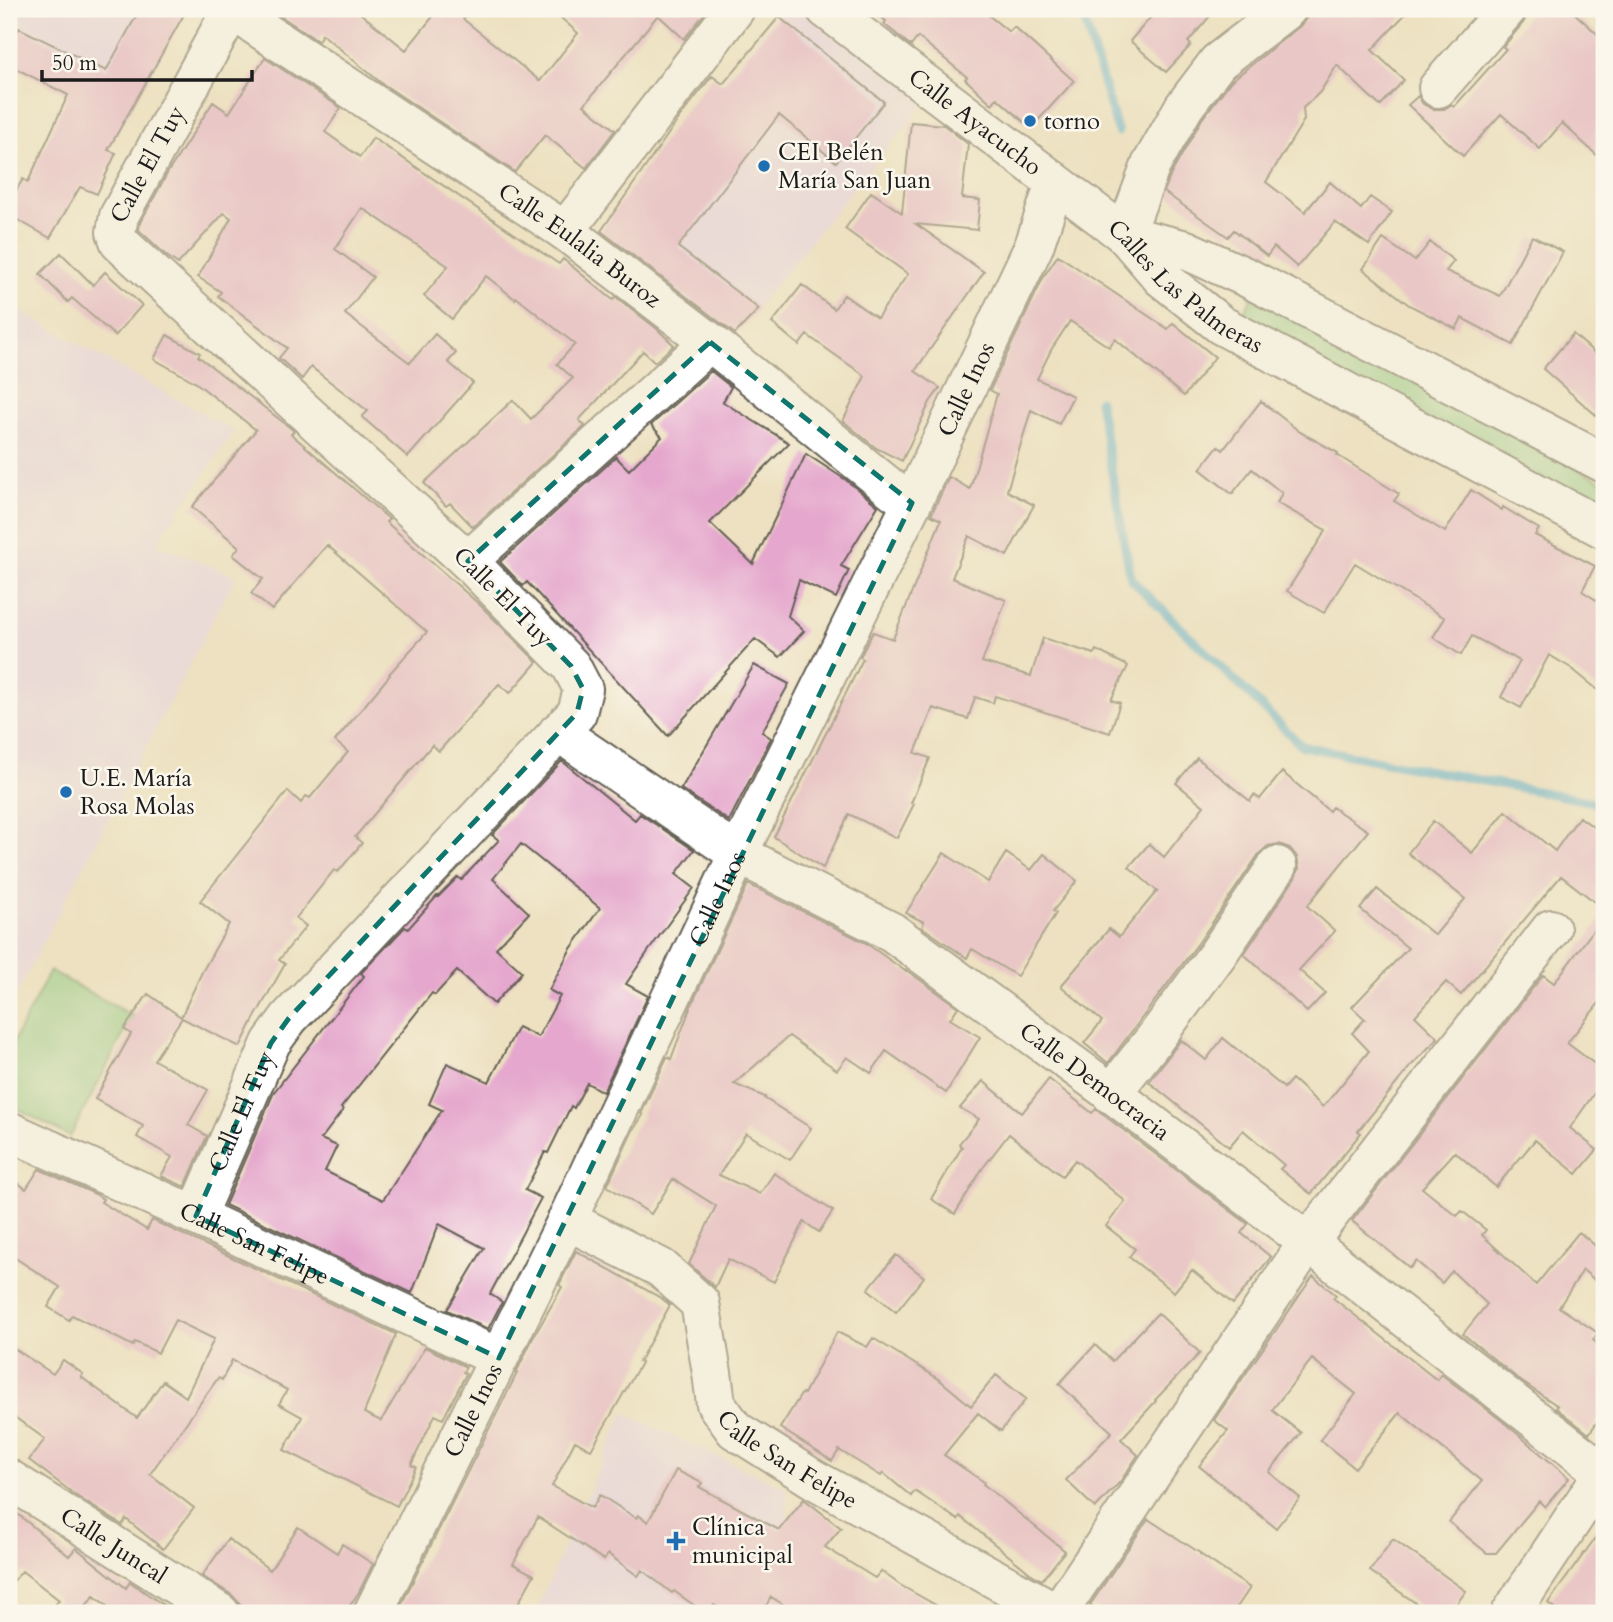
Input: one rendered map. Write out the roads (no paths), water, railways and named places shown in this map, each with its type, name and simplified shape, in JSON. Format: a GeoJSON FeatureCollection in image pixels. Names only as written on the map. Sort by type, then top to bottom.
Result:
{"type":"FeatureCollection","features":[{"type":"Feature","properties":{"kind":"street","name":"Calle Eulalia Buroz"},"geometry":{"type":"LineString","coordinates":[[232,9],[565,231],[912,503]]}},
{"type":"Feature","properties":{"kind":"street","name":"Calle El Tuy"},"geometry":{"type":"LineString","coordinates":[[196,1216],[271,1043],[289,1018],[577,713],[583,689],[571,666],[468,561],[120,243],[116,232],[119,216],[232,9]]}},
{"type":"Feature","properties":{"kind":"street"},"geometry":{"type":"LineString","coordinates":[[565,231],[735,9]]}},
{"type":"Feature","properties":{"kind":"street","name":"Calle Ayacucho"},"geometry":{"type":"LineString","coordinates":[[827,9],[1125,235]]}},
{"type":"Feature","properties":{"kind":"street"},"geometry":{"type":"LineString","coordinates":[[1125,235],[1151,165],[1184,107],[1218,62],[1287,9]]}},
{"type":"Feature","properties":{"kind":"street"},"geometry":{"type":"LineString","coordinates":[[1438,88],[1507,9]]}},
{"type":"Feature","properties":{"kind":"street","name":"Calle Inos"},"geometry":{"type":"LineString","coordinates":[[373,1613],[567,1220],[738,854],[912,503],[1034,246],[1055,183]]}},
{"type":"Feature","properties":{"kind":"street","name":"Calles Las Palmeras"},"geometry":{"type":"LineString","coordinates":[[1125,235],[1186,250],[1248,278],[1604,463]]}},
{"type":"Feature","properties":{"kind":"street","name":"Calles Las Palmeras"},"geometry":{"type":"LineString","coordinates":[[1125,235],[1162,278],[1221,325],[1604,529]]}},
{"type":"Feature","properties":{"kind":"street"},"geometry":{"type":"LineString","coordinates":[[468,561],[710,342]]}},
{"type":"Feature","properties":{"kind":"street","name":"Calle Democracia"},"geometry":{"type":"LineString","coordinates":[[558,732],[738,854],[892,932],[1308,1242],[1604,1473]]}},
{"type":"Feature","properties":{"kind":"street"},"geometry":{"type":"LineString","coordinates":[[1111,1094],[1217,955],[1277,866]]}},
{"type":"Feature","properties":{"kind":"street"},"geometry":{"type":"LineString","coordinates":[[1058,1613],[1308,1242],[1550,929]]}},
{"type":"Feature","properties":{"kind":"street","name":"Calle San Felipe"},"geometry":{"type":"LineString","coordinates":[[9,1131],[499,1359]]}},
{"type":"Feature","properties":{"kind":"street","name":"Calle San Felipe"},"geometry":{"type":"LineString","coordinates":[[567,1220],[661,1268],[700,1303],[716,1404],[735,1430],[816,1480],[1058,1613]]}},
{"type":"Feature","properties":{"kind":"street"},"geometry":{"type":"LineString","coordinates":[[1511,1613],[1604,1473]]}},
{"type":"Feature","properties":{"kind":"street","name":"Calle Juncal"},"geometry":{"type":"LineString","coordinates":[[9,1479],[220,1613]]}},
{"type":"Feature","properties":{"kind":"waterway"},"geometry":{"type":"LineString","coordinates":[[1081,9],[1118,132]]}},
{"type":"Feature","properties":{"kind":"waterway"},"geometry":{"type":"LineString","coordinates":[[1099,401],[1131,579],[1302,746],[1604,804]]}},
{"type":"Feature","properties":{"kind":"place","name":"torno"},"geometry":{"type":"Point","coordinates":[1030,121]}},
{"type":"Feature","properties":{"kind":"place","name":"CEI Belén María San Juan"},"geometry":{"type":"Point","coordinates":[764,166]}},
{"type":"Feature","properties":{"kind":"place","name":"U.E. María Rosa Molas"},"geometry":{"type":"Point","coordinates":[66,792]}},
{"type":"Feature","properties":{"kind":"place","name":"Clínica municipal"},"geometry":{"type":"Point","coordinates":[676,1541]}}]}
